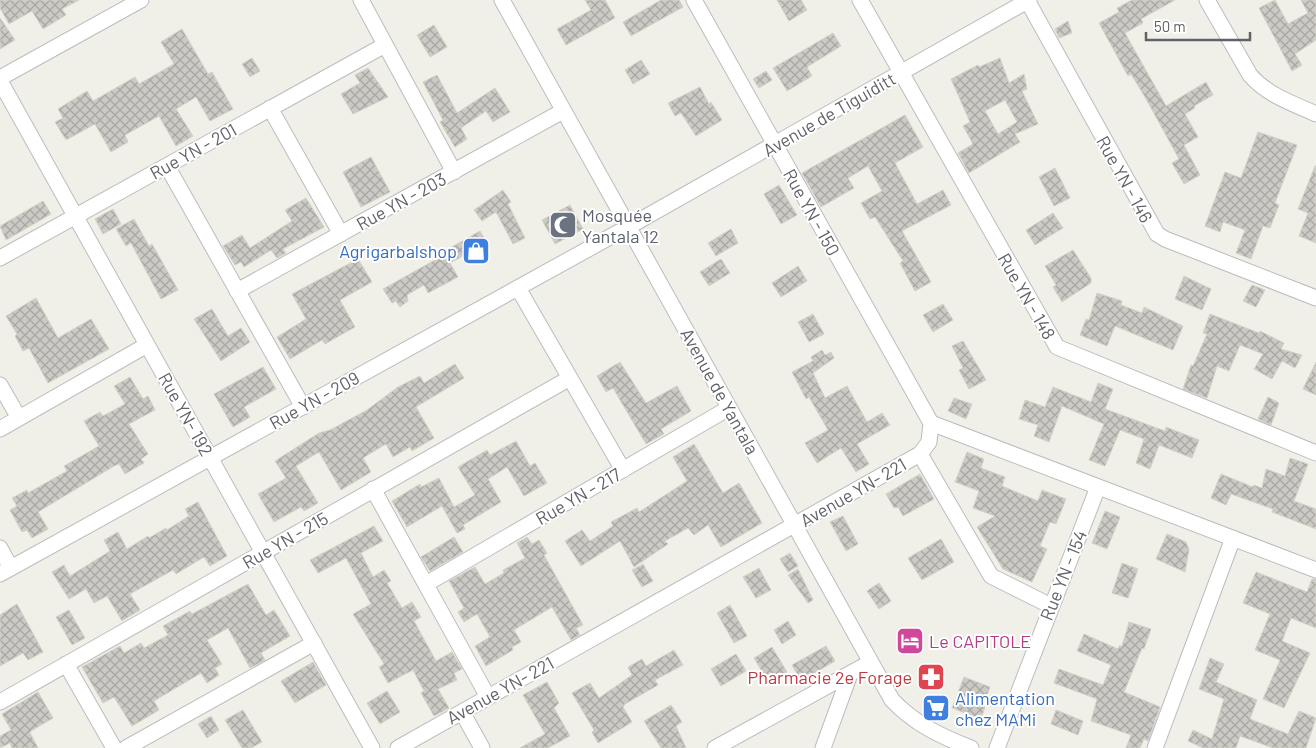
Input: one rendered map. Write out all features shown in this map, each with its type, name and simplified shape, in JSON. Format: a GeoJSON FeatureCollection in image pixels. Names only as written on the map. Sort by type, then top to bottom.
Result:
{"type":"FeatureCollection","features":[{"type":"Feature","properties":{"kind":"street"},"geometry":{"type":"LineString","coordinates":[[0,79],[141,0]]}},
{"type":"Feature","properties":{"kind":"street"},"geometry":{"type":"LineString","coordinates":[[361,0],[454,172]]}},
{"type":"Feature","properties":{"kind":"street","name":"Avenue de Yantala"},"geometry":{"type":"LineString","coordinates":[[502,0],[892,700],[909,718],[928,730],[971,748]]}},
{"type":"Feature","properties":{"kind":"street","name":"Rue YN - 150"},"geometry":{"type":"LineString","coordinates":[[694,0],[931,423]]}},
{"type":"Feature","properties":{"kind":"street","name":"Rue YN - 148"},"geometry":{"type":"LineString","coordinates":[[860,0],[1057,347],[1316,453]]}},
{"type":"Feature","properties":{"kind":"street","name":"Avenue de Tiguiditt"},"geometry":{"type":"LineString","coordinates":[[628,227],[1028,0]]}},
{"type":"Feature","properties":{"kind":"street","name":"Rue YN - 146"},"geometry":{"type":"LineString","coordinates":[[1028,0],[1157,234],[1316,298]]}},
{"type":"Feature","properties":{"kind":"street"},"geometry":{"type":"LineString","coordinates":[[1207,0],[1250,75],[1258,85],[1269,93],[1316,114]]}},
{"type":"Feature","properties":{"kind":"street","name":"Rue YN - 201"},"geometry":{"type":"LineString","coordinates":[[0,258],[385,45]]}},
{"type":"Feature","properties":{"kind":"street","name":"Rue YN- 192"},"geometry":{"type":"LineString","coordinates":[[0,79],[372,748]]}},
{"type":"Feature","properties":{"kind":"street"},"geometry":{"type":"LineString","coordinates":[[270,108],[341,234]]}},
{"type":"Feature","properties":{"kind":"street","name":"Rue YN - 203"},"geometry":{"type":"LineString","coordinates":[[237,291],[564,111]]}},
{"type":"Feature","properties":{"kind":"street"},"geometry":{"type":"LineString","coordinates":[[166,166],[303,407]]}},
{"type":"Feature","properties":{"kind":"street","name":"Rue YN - 209"},"geometry":{"type":"LineString","coordinates":[[6,571],[628,227]]}},
{"type":"Feature","properties":{"kind":"street"},"geometry":{"type":"LineString","coordinates":[[518,288],[623,470]]}},
{"type":"Feature","properties":{"kind":"street"},"geometry":{"type":"LineString","coordinates":[[0,429],[147,345]]}},
{"type":"Feature","properties":{"kind":"street","name":"Rue YN - 215"},"geometry":{"type":"LineString","coordinates":[[0,702],[570,378]]}},
{"type":"Feature","properties":{"kind":"street"},"geometry":{"type":"LineString","coordinates":[[0,385],[19,418]]}},
{"type":"Feature","properties":{"kind":"street","name":"Rue YN - 217"},"geometry":{"type":"LineString","coordinates":[[426,584],[729,408]]}},
{"type":"Feature","properties":{"kind":"street"},"geometry":{"type":"LineString","coordinates":[[931,423],[1316,570]]}},
{"type":"Feature","properties":{"kind":"street","name":"Avenue YN- 221"},"geometry":{"type":"LineString","coordinates":[[398,748],[920,454],[929,442],[931,423]]}},
{"type":"Feature","properties":{"kind":"street"},"geometry":{"type":"LineString","coordinates":[[920,454],[991,576],[1051,606]]}},
{"type":"Feature","properties":{"kind":"street","name":"Rue YN - 154"},"geometry":{"type":"LineString","coordinates":[[997,748],[1098,487]]}},
{"type":"Feature","properties":{"kind":"street"},"geometry":{"type":"LineString","coordinates":[[373,489],[488,697]]}},
{"type":"Feature","properties":{"kind":"street"},"geometry":{"type":"LineString","coordinates":[[1156,748],[1233,538]]}},
{"type":"Feature","properties":{"kind":"street"},"geometry":{"type":"LineString","coordinates":[[0,548],[6,571]]}},
{"type":"Feature","properties":{"kind":"street"},"geometry":{"type":"LineString","coordinates":[[126,748],[314,643]]}},
{"type":"Feature","properties":{"kind":"street"},"geometry":{"type":"LineString","coordinates":[[716,748],[871,662]]}},
{"type":"Feature","properties":{"kind":"street"},"geometry":{"type":"LineString","coordinates":[[66,664],[114,748]]}},
{"type":"Feature","properties":{"kind":"street"},"geometry":{"type":"LineString","coordinates":[[822,748],[850,674]]}},
{"type":"Feature","properties":{"kind":"street"},"geometry":{"type":"LineString","coordinates":[[462,712],[482,748]]}},
{"type":"Feature","properties":{"kind":"building"},"geometry":{"type":"Polygon","coordinates":[[[0,0],[79,0],[62,9],[66,15],[43,29],[32,11],[9,24],[0,8],[0,0]]]}},
{"type":"Feature","properties":{"kind":"building"},"geometry":{"type":"Polygon","coordinates":[[[585,0],[605,0],[615,18],[566,45],[557,29],[591,10],[585,0]]]}},
{"type":"Feature","properties":{"kind":"building"},"geometry":{"type":"Polygon","coordinates":[[[661,0],[679,0],[683,7],[631,36],[623,22],[661,0]]]}},
{"type":"Feature","properties":{"kind":"building"},"geometry":{"type":"Polygon","coordinates":[[[777,0],[801,0],[807,10],[789,21],[777,0]]]}},
{"type":"Feature","properties":{"kind":"building"},"geometry":{"type":"Polygon","coordinates":[[[1132,0],[1175,0],[1141,19],[1143,23],[1125,33],[1166,106],[1206,82],[1213,95],[1194,106],[1195,108],[1185,114],[1198,137],[1184,145],[1200,175],[1184,184],[1172,163],[1179,159],[1145,97],[1131,74],[1128,76],[1099,23],[1119,12],[1117,8],[1132,0]]]}},
{"type":"Feature","properties":{"kind":"building"},"geometry":{"type":"Polygon","coordinates":[[[1275,0],[1288,24],[1308,13],[1301,0],[1316,0],[1316,40],[1295,54],[1302,65],[1292,71],[1259,8],[1275,0]]]}},
{"type":"Feature","properties":{"kind":"building"},"geometry":{"type":"Polygon","coordinates":[[[0,18],[15,40],[0,49],[0,18]]]}},
{"type":"Feature","properties":{"kind":"building"},"geometry":{"type":"Polygon","coordinates":[[[1068,21],[1072,33],[1059,38],[1055,29],[1068,21]]]}},
{"type":"Feature","properties":{"kind":"building"},"geometry":{"type":"Polygon","coordinates":[[[434,25],[447,47],[430,57],[417,35],[434,25]]]}},
{"type":"Feature","properties":{"kind":"building"},"geometry":{"type":"Polygon","coordinates":[[[182,29],[208,74],[212,72],[233,109],[210,121],[196,97],[176,109],[193,136],[176,146],[159,116],[125,135],[128,142],[111,152],[95,124],[66,140],[55,122],[63,118],[58,109],[87,91],[93,101],[135,77],[139,84],[174,64],[161,42],[182,29]]]}},
{"type":"Feature","properties":{"kind":"building"},"geometry":{"type":"Polygon","coordinates":[[[833,33],[841,46],[807,67],[812,76],[787,91],[773,68],[833,33]]]}},
{"type":"Feature","properties":{"kind":"building"},"geometry":{"type":"Polygon","coordinates":[[[252,58],[260,71],[250,77],[242,64],[252,58]]]}},
{"type":"Feature","properties":{"kind":"building"},"geometry":{"type":"Polygon","coordinates":[[[1000,58],[1009,83],[1024,74],[1027,89],[1022,91],[1038,124],[1015,134],[1020,142],[969,173],[958,153],[973,144],[963,126],[970,122],[951,79],[978,65],[979,67],[1000,58]],[[1005,100],[985,111],[998,134],[1017,122],[1005,100]]]}},
{"type":"Feature","properties":{"kind":"building"},"geometry":{"type":"Polygon","coordinates":[[[641,60],[650,74],[633,84],[625,70],[641,60]]]}},
{"type":"Feature","properties":{"kind":"building"},"geometry":{"type":"Polygon","coordinates":[[[368,68],[388,97],[353,114],[341,94],[360,83],[355,75],[368,68]]]}},
{"type":"Feature","properties":{"kind":"building"},"geometry":{"type":"Polygon","coordinates":[[[766,71],[772,80],[759,88],[753,79],[766,71]]]}},
{"type":"Feature","properties":{"kind":"building"},"geometry":{"type":"Polygon","coordinates":[[[437,75],[457,113],[495,88],[510,112],[493,122],[486,111],[461,128],[467,139],[455,147],[440,122],[443,120],[423,82],[437,75]]]}},
{"type":"Feature","properties":{"kind":"building"},"geometry":{"type":"Polygon","coordinates":[[[700,87],[709,104],[711,102],[722,120],[696,136],[681,113],[675,116],[668,103],[700,87]]]}},
{"type":"Feature","properties":{"kind":"building"},"geometry":{"type":"Polygon","coordinates":[[[905,115],[923,147],[895,163],[917,204],[943,190],[951,205],[902,231],[931,282],[915,291],[900,263],[903,261],[875,217],[870,219],[861,203],[882,191],[868,166],[848,178],[854,188],[821,207],[802,173],[905,115]]]}},
{"type":"Feature","properties":{"kind":"building"},"geometry":{"type":"Polygon","coordinates":[[[1258,132],[1297,145],[1275,203],[1279,205],[1270,228],[1263,226],[1251,259],[1236,253],[1245,230],[1223,222],[1220,232],[1205,226],[1225,172],[1241,178],[1258,132]]]}},
{"type":"Feature","properties":{"kind":"building"},"geometry":{"type":"Polygon","coordinates":[[[371,157],[390,192],[361,207],[343,172],[371,157]]]}},
{"type":"Feature","properties":{"kind":"building"},"geometry":{"type":"Polygon","coordinates":[[[1315,166],[1316,243],[1299,236],[1308,213],[1298,209],[1315,166]]]}},
{"type":"Feature","properties":{"kind":"building"},"geometry":{"type":"Polygon","coordinates":[[[1055,168],[1070,198],[1054,206],[1039,177],[1055,168]]]}},
{"type":"Feature","properties":{"kind":"building"},"geometry":{"type":"Polygon","coordinates":[[[779,185],[797,215],[781,224],[764,194],[779,185]]]}},
{"type":"Feature","properties":{"kind":"building"},"geometry":{"type":"Polygon","coordinates":[[[503,190],[511,202],[508,204],[525,238],[513,244],[496,212],[482,221],[474,210],[503,190]]]}},
{"type":"Feature","properties":{"kind":"building"},"geometry":{"type":"Polygon","coordinates":[[[306,198],[324,227],[283,249],[286,253],[277,258],[271,250],[244,267],[241,262],[235,265],[223,246],[242,235],[250,248],[292,221],[285,210],[306,198]]]}},
{"type":"Feature","properties":{"kind":"building"},"geometry":{"type":"Polygon","coordinates":[[[43,201],[51,214],[6,240],[0,226],[43,201]]]}},
{"type":"Feature","properties":{"kind":"building","name":"Mosquée Yantala 12"},"geometry":{"type":"Polygon","coordinates":[[[570,205],[583,229],[555,244],[542,220],[570,205]]]}},
{"type":"Feature","properties":{"kind":"building"},"geometry":{"type":"Polygon","coordinates":[[[113,209],[121,224],[103,234],[95,219],[113,209]]]}},
{"type":"Feature","properties":{"kind":"building"},"geometry":{"type":"Polygon","coordinates":[[[1053,213],[1063,228],[1035,245],[1026,230],[1053,213]]]}},
{"type":"Feature","properties":{"kind":"building"},"geometry":{"type":"Polygon","coordinates":[[[134,219],[149,246],[152,244],[178,290],[161,299],[131,243],[126,246],[116,229],[134,219]]]}},
{"type":"Feature","properties":{"kind":"building"},"geometry":{"type":"Polygon","coordinates":[[[731,229],[738,243],[716,256],[708,243],[731,229]]]}},
{"type":"Feature","properties":{"kind":"building"},"geometry":{"type":"Polygon","coordinates":[[[480,231],[487,243],[450,263],[458,277],[428,293],[424,285],[407,295],[408,301],[400,307],[396,301],[392,303],[383,289],[451,251],[450,248],[480,231]]]}},
{"type":"Feature","properties":{"kind":"building"},"geometry":{"type":"Polygon","coordinates":[[[1073,250],[1091,278],[1091,283],[1062,302],[1053,287],[1056,285],[1045,266],[1073,250]]]}},
{"type":"Feature","properties":{"kind":"building"},"geometry":{"type":"Polygon","coordinates":[[[358,259],[372,282],[340,300],[355,327],[325,344],[322,340],[290,359],[277,337],[306,319],[292,294],[358,259]]]}},
{"type":"Feature","properties":{"kind":"building"},"geometry":{"type":"Polygon","coordinates":[[[721,259],[730,273],[709,286],[700,272],[721,259]]]}},
{"type":"Feature","properties":{"kind":"building"},"geometry":{"type":"Polygon","coordinates":[[[798,266],[807,281],[781,297],[772,283],[798,266]]]}},
{"type":"Feature","properties":{"kind":"building"},"geometry":{"type":"Polygon","coordinates":[[[1184,276],[1211,289],[1202,310],[1175,299],[1184,276]]]}},
{"type":"Feature","properties":{"kind":"building"},"geometry":{"type":"Polygon","coordinates":[[[1252,285],[1265,290],[1256,307],[1243,301],[1252,285]]]}},
{"type":"Feature","properties":{"kind":"building"},"geometry":{"type":"Polygon","coordinates":[[[1097,293],[1122,301],[1121,305],[1142,313],[1144,307],[1183,326],[1173,350],[1115,326],[1107,346],[1080,335],[1086,319],[1089,320],[1097,293]]]}},
{"type":"Feature","properties":{"kind":"building"},"geometry":{"type":"Polygon","coordinates":[[[36,298],[58,338],[91,319],[109,349],[48,383],[29,348],[23,351],[15,336],[17,334],[6,316],[36,298]]]}},
{"type":"Feature","properties":{"kind":"building"},"geometry":{"type":"Polygon","coordinates":[[[943,304],[953,320],[933,332],[923,315],[943,304]]]}},
{"type":"Feature","properties":{"kind":"building"},"geometry":{"type":"Polygon","coordinates":[[[212,309],[228,336],[241,328],[250,342],[221,361],[194,319],[212,309]]]}},
{"type":"Feature","properties":{"kind":"building"},"geometry":{"type":"Polygon","coordinates":[[[813,314],[824,334],[809,342],[798,322],[813,314]]]}},
{"type":"Feature","properties":{"kind":"building"},"geometry":{"type":"Polygon","coordinates":[[[1210,314],[1259,333],[1260,331],[1284,343],[1281,349],[1302,355],[1295,368],[1282,361],[1272,379],[1254,369],[1263,354],[1240,345],[1229,371],[1217,366],[1207,398],[1183,389],[1191,365],[1193,366],[1207,334],[1203,333],[1210,314]]]}},
{"type":"Feature","properties":{"kind":"building"},"geometry":{"type":"Polygon","coordinates":[[[963,341],[986,380],[969,389],[959,370],[963,368],[952,346],[963,341]]]}},
{"type":"Feature","properties":{"kind":"building"},"geometry":{"type":"Polygon","coordinates":[[[822,350],[825,355],[831,352],[834,358],[813,373],[825,398],[847,386],[867,422],[882,413],[890,425],[857,444],[869,464],[856,472],[841,448],[817,463],[805,443],[828,430],[809,397],[806,399],[792,372],[813,361],[811,357],[822,350]]]}},
{"type":"Feature","properties":{"kind":"building"},"geometry":{"type":"Polygon","coordinates":[[[620,362],[646,403],[677,386],[691,411],[661,429],[664,434],[646,444],[613,388],[606,392],[597,376],[620,362]]]}},
{"type":"Feature","properties":{"kind":"building"},"geometry":{"type":"Polygon","coordinates":[[[1316,362],[1316,395],[1303,389],[1316,362]]]}},
{"type":"Feature","properties":{"kind":"building"},"geometry":{"type":"Polygon","coordinates":[[[455,364],[464,378],[416,407],[434,438],[412,451],[410,447],[393,457],[386,444],[363,458],[371,472],[341,490],[319,452],[296,466],[318,503],[304,511],[301,507],[274,522],[258,494],[286,478],[275,461],[319,433],[330,430],[367,410],[398,387],[420,376],[424,383],[455,364]]]}},
{"type":"Feature","properties":{"kind":"building"},"geometry":{"type":"Polygon","coordinates":[[[263,367],[276,389],[244,407],[250,417],[233,427],[214,394],[263,367]]]}},
{"type":"Feature","properties":{"kind":"building"},"geometry":{"type":"Polygon","coordinates":[[[130,377],[143,399],[148,396],[155,410],[129,424],[148,454],[141,459],[144,463],[125,474],[119,464],[114,466],[38,512],[48,529],[32,538],[27,530],[22,532],[10,510],[17,506],[12,498],[27,490],[28,493],[67,471],[64,466],[99,446],[84,421],[100,412],[103,416],[125,404],[114,386],[130,377]]]}},
{"type":"Feature","properties":{"kind":"building"},"geometry":{"type":"Polygon","coordinates":[[[1098,383],[1113,389],[1105,409],[1165,431],[1166,427],[1199,440],[1192,458],[1159,445],[1150,469],[1136,463],[1144,439],[1120,430],[1105,466],[1089,460],[1104,424],[1062,406],[1049,442],[1034,436],[1038,425],[1019,419],[1025,400],[1045,407],[1053,387],[1091,402],[1098,383]]]}},
{"type":"Feature","properties":{"kind":"building"},"geometry":{"type":"Polygon","coordinates":[[[1268,397],[1279,403],[1271,425],[1258,419],[1268,397]]]}},
{"type":"Feature","properties":{"kind":"building"},"geometry":{"type":"Polygon","coordinates":[[[954,398],[972,404],[966,419],[948,411],[954,398]]]}},
{"type":"Feature","properties":{"kind":"building"},"geometry":{"type":"Polygon","coordinates":[[[516,441],[530,466],[535,463],[547,483],[524,496],[507,467],[488,479],[501,502],[463,525],[465,529],[457,533],[442,506],[407,527],[392,501],[420,484],[421,487],[439,478],[454,507],[475,495],[458,467],[487,450],[490,455],[516,441]]]}},
{"type":"Feature","properties":{"kind":"building"},"geometry":{"type":"Polygon","coordinates":[[[694,444],[723,493],[739,483],[762,523],[721,547],[708,525],[694,535],[688,528],[665,541],[668,544],[634,567],[620,541],[581,566],[565,541],[582,530],[590,541],[613,526],[611,522],[637,508],[639,512],[687,481],[673,457],[694,444]]]}},
{"type":"Feature","properties":{"kind":"building"},"geometry":{"type":"Polygon","coordinates":[[[967,452],[984,459],[981,468],[1005,477],[1002,486],[1038,501],[1042,490],[1066,499],[1056,524],[1050,522],[1040,546],[1047,549],[1032,582],[1003,569],[977,527],[995,516],[973,508],[979,491],[955,482],[967,452]]]}},
{"type":"Feature","properties":{"kind":"building"},"geometry":{"type":"Polygon","coordinates":[[[1290,458],[1308,464],[1294,501],[1316,509],[1316,529],[1272,512],[1273,509],[1231,494],[1226,505],[1211,498],[1221,474],[1253,487],[1254,485],[1262,488],[1266,469],[1285,476],[1290,458]]]}},
{"type":"Feature","properties":{"kind":"building"},"geometry":{"type":"Polygon","coordinates":[[[920,474],[934,499],[903,516],[898,507],[894,508],[886,494],[920,474]]]}},
{"type":"Feature","properties":{"kind":"building"},"geometry":{"type":"Polygon","coordinates":[[[198,502],[227,556],[210,566],[204,557],[176,574],[173,570],[130,594],[140,610],[122,621],[107,596],[94,603],[86,589],[69,599],[52,572],[64,565],[70,576],[110,551],[104,540],[118,532],[127,549],[148,536],[149,538],[166,528],[167,530],[189,516],[185,509],[198,502]]]}},
{"type":"Feature","properties":{"kind":"building"},"geometry":{"type":"Polygon","coordinates":[[[1105,511],[1120,517],[1107,549],[1092,543],[1105,511]]]}},
{"type":"Feature","properties":{"kind":"building"},"geometry":{"type":"Polygon","coordinates":[[[843,516],[858,544],[846,551],[830,522],[843,516]]]}},
{"type":"Feature","properties":{"kind":"building"},"geometry":{"type":"Polygon","coordinates":[[[374,526],[383,541],[361,553],[373,577],[384,570],[391,581],[387,583],[402,608],[412,602],[421,617],[414,621],[436,661],[452,652],[462,669],[454,673],[457,680],[438,689],[449,708],[434,716],[421,693],[424,691],[413,670],[388,683],[379,667],[384,664],[353,614],[371,604],[346,558],[318,573],[310,560],[374,526]]]}},
{"type":"Feature","properties":{"kind":"building"},"geometry":{"type":"Polygon","coordinates":[[[1167,534],[1186,542],[1189,550],[1185,572],[1156,559],[1167,534]]]}},
{"type":"Feature","properties":{"kind":"building"},"geometry":{"type":"Polygon","coordinates":[[[454,537],[463,552],[430,571],[421,557],[454,537]]]}},
{"type":"Feature","properties":{"kind":"building"},"geometry":{"type":"Polygon","coordinates":[[[527,537],[532,544],[539,540],[547,553],[544,555],[583,625],[576,628],[580,635],[571,640],[552,607],[514,630],[521,642],[512,647],[513,650],[486,666],[475,646],[490,637],[477,614],[464,622],[458,612],[464,608],[449,581],[475,567],[485,584],[504,573],[503,570],[525,558],[517,543],[527,537]]]}},
{"type":"Feature","properties":{"kind":"building"},"geometry":{"type":"Polygon","coordinates":[[[941,539],[954,562],[922,580],[908,558],[941,539]]]}},
{"type":"Feature","properties":{"kind":"building"},"geometry":{"type":"Polygon","coordinates":[[[790,553],[798,566],[788,572],[780,559],[790,553]]]}},
{"type":"Feature","properties":{"kind":"building"},"geometry":{"type":"Polygon","coordinates":[[[1122,563],[1138,569],[1128,598],[1112,593],[1122,563]]]}},
{"type":"Feature","properties":{"kind":"building"},"geometry":{"type":"Polygon","coordinates":[[[643,564],[653,581],[642,587],[632,570],[643,564]]]}},
{"type":"Feature","properties":{"kind":"building"},"geometry":{"type":"Polygon","coordinates":[[[759,568],[771,590],[756,598],[743,577],[759,568]]]}},
{"type":"Feature","properties":{"kind":"building"},"geometry":{"type":"Polygon","coordinates":[[[798,569],[813,600],[808,603],[788,575],[798,569]]]}},
{"type":"Feature","properties":{"kind":"building"},"geometry":{"type":"Polygon","coordinates":[[[1256,572],[1307,592],[1312,579],[1316,579],[1316,628],[1291,618],[1282,641],[1310,653],[1284,708],[1263,699],[1280,660],[1255,650],[1270,614],[1243,603],[1256,572]]]}},
{"type":"Feature","properties":{"kind":"building"},"geometry":{"type":"Polygon","coordinates":[[[879,583],[891,601],[879,609],[867,591],[879,583]]]}},
{"type":"Feature","properties":{"kind":"building"},"geometry":{"type":"Polygon","coordinates":[[[248,584],[266,615],[274,610],[290,636],[261,653],[265,660],[250,668],[228,628],[207,640],[222,664],[215,668],[219,675],[207,683],[201,673],[154,701],[159,710],[132,726],[114,697],[103,703],[82,667],[120,646],[124,653],[141,643],[144,648],[168,635],[163,626],[190,611],[192,614],[248,584]]]}},
{"type":"Feature","properties":{"kind":"building"},"geometry":{"type":"Polygon","coordinates":[[[17,604],[43,652],[28,660],[23,653],[0,666],[0,615],[17,604]]]}},
{"type":"Feature","properties":{"kind":"building"},"geometry":{"type":"Polygon","coordinates":[[[730,605],[747,636],[734,643],[717,613],[730,605]]]}},
{"type":"Feature","properties":{"kind":"building"},"geometry":{"type":"Polygon","coordinates":[[[69,610],[85,638],[72,645],[56,617],[69,610]]]}},
{"type":"Feature","properties":{"kind":"building"},"geometry":{"type":"Polygon","coordinates":[[[788,621],[796,635],[782,644],[774,630],[788,621]]]}},
{"type":"Feature","properties":{"kind":"building"},"geometry":{"type":"Polygon","coordinates":[[[1129,622],[1151,629],[1124,692],[1160,707],[1148,741],[1144,739],[1140,748],[1126,748],[1131,735],[1091,721],[1097,699],[1054,683],[1059,669],[1103,685],[1111,665],[1077,651],[1084,634],[1118,649],[1119,646],[1122,646],[1129,622]]]}},
{"type":"Feature","properties":{"kind":"building"},"geometry":{"type":"Polygon","coordinates":[[[826,646],[835,661],[801,681],[792,665],[826,646]]]}},
{"type":"Feature","properties":{"kind":"building"},"geometry":{"type":"Polygon","coordinates":[[[772,647],[787,672],[769,683],[754,658],[772,647]]]}},
{"type":"Feature","properties":{"kind":"building"},"geometry":{"type":"Polygon","coordinates":[[[674,650],[683,665],[655,680],[658,685],[625,704],[623,707],[632,722],[598,743],[592,732],[594,730],[572,693],[590,683],[599,698],[632,675],[628,667],[642,659],[646,666],[674,650]]]}},
{"type":"Feature","properties":{"kind":"building"},"geometry":{"type":"Polygon","coordinates":[[[736,654],[746,671],[721,686],[711,669],[736,654]]]}},
{"type":"Feature","properties":{"kind":"building"},"geometry":{"type":"Polygon","coordinates":[[[1210,658],[1224,664],[1216,682],[1257,700],[1250,719],[1288,734],[1299,711],[1316,718],[1306,748],[1273,748],[1240,736],[1236,748],[1203,748],[1188,741],[1193,730],[1212,739],[1224,699],[1199,689],[1210,658]]]}},
{"type":"Feature","properties":{"kind":"building"},"geometry":{"type":"Polygon","coordinates":[[[313,662],[326,685],[295,703],[281,681],[313,662]]]}},
{"type":"Feature","properties":{"kind":"building"},"geometry":{"type":"Polygon","coordinates":[[[964,677],[990,687],[983,706],[985,707],[981,719],[952,708],[964,677]]]}},
{"type":"Feature","properties":{"kind":"building"},"geometry":{"type":"Polygon","coordinates":[[[547,682],[559,703],[554,708],[570,736],[548,748],[520,748],[545,734],[523,695],[547,682]]]}},
{"type":"Feature","properties":{"kind":"building"},"geometry":{"type":"Polygon","coordinates":[[[387,691],[400,712],[380,724],[367,703],[387,691]]]}},
{"type":"Feature","properties":{"kind":"building"},"geometry":{"type":"Polygon","coordinates":[[[38,692],[53,718],[30,733],[38,748],[12,748],[10,743],[0,748],[0,736],[11,730],[2,714],[38,692]]]}},
{"type":"Feature","properties":{"kind":"building"},"geometry":{"type":"Polygon","coordinates":[[[671,705],[682,722],[676,726],[686,748],[661,748],[644,721],[671,705]]]}},
{"type":"Feature","properties":{"kind":"building"},"geometry":{"type":"Polygon","coordinates":[[[243,710],[262,742],[251,748],[242,748],[225,720],[243,710]]]}},
{"type":"Feature","properties":{"kind":"building"},"geometry":{"type":"Polygon","coordinates":[[[1056,710],[1083,721],[1078,735],[1051,724],[1056,710]]]}},
{"type":"Feature","properties":{"kind":"building"},"geometry":{"type":"Polygon","coordinates":[[[211,716],[219,730],[207,738],[198,724],[211,716]]]}},
{"type":"Feature","properties":{"kind":"place","name":"Mosquée Yantala 12"},"geometry":{"type":"Point","coordinates":[563,225]}},
{"type":"Feature","properties":{"kind":"place","name":"Agrigarbalshop"},"geometry":{"type":"Point","coordinates":[476,251]}},
{"type":"Feature","properties":{"kind":"place","name":"Le CAPITOLE"},"geometry":{"type":"Point","coordinates":[910,641]}},
{"type":"Feature","properties":{"kind":"place","name":"Pharmacie 2e Forage"},"geometry":{"type":"Point","coordinates":[931,677]}},
{"type":"Feature","properties":{"kind":"place","name":"Alimentation chez MAMi"},"geometry":{"type":"Point","coordinates":[936,708]}}]}
